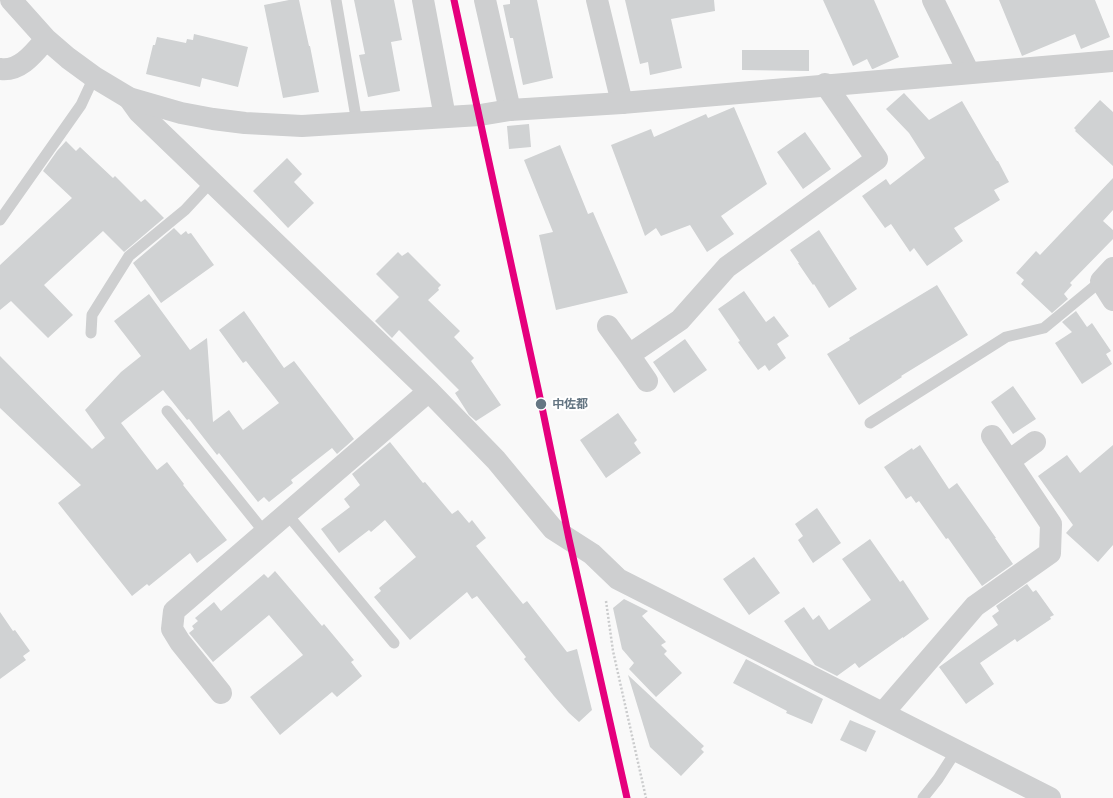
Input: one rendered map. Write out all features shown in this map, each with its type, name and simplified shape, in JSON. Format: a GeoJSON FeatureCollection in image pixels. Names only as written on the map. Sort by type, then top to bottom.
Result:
{"type":"FeatureCollection","features":[{"type":"Feature","properties":{"kind":"street"},"geometry":{"type":"LineString","coordinates":[[11,0],[46,39],[94,77],[129,98],[181,113],[245,123],[302,126],[480,115],[510,110],[622,103],[825,84],[1113,61]]}},
{"type":"Feature","properties":{"kind":"street"},"geometry":{"type":"LineString","coordinates":[[423,0],[445,117]]}},
{"type":"Feature","properties":{"kind":"street"},"geometry":{"type":"LineString","coordinates":[[485,0],[510,110]]}},
{"type":"Feature","properties":{"kind":"street"},"geometry":{"type":"LineString","coordinates":[[597,0],[622,103]]}},
{"type":"Feature","properties":{"kind":"street"},"geometry":{"type":"LineString","coordinates":[[933,0],[969,73]]}},
{"type":"Feature","properties":{"kind":"street"},"geometry":{"type":"LineString","coordinates":[[0,69],[5,70],[18,67],[32,55],[46,39]]}},
{"type":"Feature","properties":{"kind":"street"},"geometry":{"type":"LineString","coordinates":[[630,355],[680,320],[727,267],[878,159],[825,84]]}},
{"type":"Feature","properties":{"kind":"street"},"geometry":{"type":"LineString","coordinates":[[129,98],[139,112],[429,391],[496,460],[553,529],[592,554],[618,579],[1050,798]]}},
{"type":"Feature","properties":{"kind":"street"},"geometry":{"type":"LineString","coordinates":[[1107,275],[1113,300]]}},
{"type":"Feature","properties":{"kind":"street"},"geometry":{"type":"LineString","coordinates":[[608,326],[647,381]]}},
{"type":"Feature","properties":{"kind":"street"},"geometry":{"type":"LineString","coordinates":[[221,693],[180,642],[172,629],[174,611],[429,391]]}},
{"type":"Feature","properties":{"kind":"street"},"geometry":{"type":"LineString","coordinates":[[883,713],[975,606],[1050,553],[1051,524],[992,436]]}},
{"type":"Feature","properties":{"kind":"street"},"geometry":{"type":"LineString","coordinates":[[1009,460],[1035,442]]}},
{"type":"Feature","properties":{"kind":"lane"},"geometry":{"type":"LineString","coordinates":[[336,0],[357,123]]}},
{"type":"Feature","properties":{"kind":"lane"},"geometry":{"type":"LineString","coordinates":[[0,220],[81,105],[94,77]]}},
{"type":"Feature","properties":{"kind":"lane"},"geometry":{"type":"LineString","coordinates":[[91,333],[92,315],[129,256],[185,210],[211,182]]}},
{"type":"Feature","properties":{"kind":"lane"},"geometry":{"type":"LineString","coordinates":[[870,422],[1006,337],[1044,328],[1107,275]]}},
{"type":"Feature","properties":{"kind":"lane"},"geometry":{"type":"LineString","coordinates":[[167,411],[265,533]]}},
{"type":"Feature","properties":{"kind":"lane"},"geometry":{"type":"LineString","coordinates":[[287,514],[394,643]]}},
{"type":"Feature","properties":{"kind":"lane"},"geometry":{"type":"LineString","coordinates":[[923,798],[938,779],[956,750]]}},
{"type":"Feature","properties":{"kind":"path"},"geometry":{"type":"LineString","coordinates":[[618,579],[610,589],[606,603],[613,651],[646,798]]}},
{"type":"Feature","properties":{"kind":"building"},"geometry":{"type":"Polygon","coordinates":[[[289,0],[299,0],[319,92],[283,98],[264,5],[289,0]]]}},
{"type":"Feature","properties":{"kind":"building"},"geometry":{"type":"Polygon","coordinates":[[[354,0],[394,0],[402,40],[391,42],[400,91],[368,97],[359,55],[365,54],[354,0]]]}},
{"type":"Feature","properties":{"kind":"building"},"geometry":{"type":"Polygon","coordinates":[[[510,0],[537,0],[553,78],[523,85],[513,38],[510,38],[503,5],[510,4],[510,0]]]}},
{"type":"Feature","properties":{"kind":"building"},"geometry":{"type":"Polygon","coordinates":[[[625,0],[714,0],[715,11],[671,19],[682,68],[650,75],[648,62],[640,64],[625,0]]]}},
{"type":"Feature","properties":{"kind":"building"},"geometry":{"type":"Polygon","coordinates":[[[823,0],[874,0],[899,57],[873,69],[867,59],[853,66],[823,0]]]}},
{"type":"Feature","properties":{"kind":"building"},"geometry":{"type":"Polygon","coordinates":[[[999,0],[1095,0],[1110,37],[1081,49],[1075,34],[1022,56],[999,0]]]}},
{"type":"Feature","properties":{"kind":"building"},"geometry":{"type":"Polygon","coordinates":[[[194,34],[248,47],[238,87],[202,78],[200,87],[146,74],[153,45],[155,45],[157,37],[186,43],[187,39],[193,40],[194,34]]]}},
{"type":"Feature","properties":{"kind":"building"},"geometry":{"type":"Polygon","coordinates":[[[742,50],[809,50],[809,71],[742,70],[742,50]]]}},
{"type":"Feature","properties":{"kind":"building"},"geometry":{"type":"Polygon","coordinates":[[[904,93],[929,120],[962,101],[1009,182],[994,190],[1000,200],[954,228],[963,241],[927,266],[914,248],[910,252],[891,224],[885,228],[862,196],[886,179],[890,185],[925,158],[909,133],[886,109],[904,93]]]}},
{"type":"Feature","properties":{"kind":"building"},"geometry":{"type":"Polygon","coordinates":[[[1100,100],[1113,112],[1113,166],[1075,131],[1076,130],[1074,128],[1100,100]]]}},
{"type":"Feature","properties":{"kind":"building"},"geometry":{"type":"Polygon","coordinates":[[[734,107],[767,184],[721,216],[734,234],[707,252],[690,225],[661,236],[656,228],[645,236],[611,145],[651,129],[654,137],[706,114],[708,118],[734,107]]]}},
{"type":"Feature","properties":{"kind":"building"},"geometry":{"type":"Polygon","coordinates":[[[529,124],[531,147],[509,149],[507,126],[529,124]]]}},
{"type":"Feature","properties":{"kind":"building"},"geometry":{"type":"Polygon","coordinates":[[[805,132],[831,169],[803,189],[777,152],[805,132]]]}},
{"type":"Feature","properties":{"kind":"building"},"geometry":{"type":"Polygon","coordinates":[[[66,141],[76,151],[80,147],[113,178],[115,176],[141,202],[145,199],[164,218],[124,252],[103,231],[44,285],[73,315],[48,338],[11,301],[0,310],[0,265],[72,198],[43,171],[66,141]]]}},
{"type":"Feature","properties":{"kind":"building"},"geometry":{"type":"Polygon","coordinates":[[[560,145],[588,214],[593,212],[628,293],[556,310],[539,235],[553,232],[524,160],[560,145]]]}},
{"type":"Feature","properties":{"kind":"building"},"geometry":{"type":"Polygon","coordinates":[[[287,158],[302,174],[294,182],[314,203],[288,228],[253,191],[287,158]]]}},
{"type":"Feature","properties":{"kind":"building"},"geometry":{"type":"Polygon","coordinates":[[[1113,178],[1113,210],[1103,221],[1113,230],[1113,239],[1070,283],[1072,285],[1064,294],[1068,299],[1052,313],[1021,284],[1024,280],[1016,273],[1036,251],[1040,255],[1113,178]]]}},
{"type":"Feature","properties":{"kind":"building"},"geometry":{"type":"Polygon","coordinates":[[[174,228],[181,235],[186,231],[188,234],[191,233],[214,265],[161,303],[133,263],[174,228]]]}},
{"type":"Feature","properties":{"kind":"building"},"geometry":{"type":"Polygon","coordinates":[[[819,230],[857,289],[829,308],[790,250],[819,230]]]}},
{"type":"Feature","properties":{"kind":"building"},"geometry":{"type":"Polygon","coordinates":[[[398,252],[402,256],[408,252],[441,285],[438,288],[439,290],[428,300],[460,331],[454,337],[474,358],[471,361],[501,405],[476,421],[469,415],[455,393],[459,390],[399,330],[392,338],[375,321],[399,297],[376,274],[398,252]]]}},
{"type":"Feature","properties":{"kind":"building"},"geometry":{"type":"Polygon","coordinates":[[[937,285],[968,335],[901,376],[902,377],[859,405],[827,354],[850,340],[849,338],[937,285]]]}},
{"type":"Feature","properties":{"kind":"building"},"geometry":{"type":"Polygon","coordinates":[[[744,291],[766,322],[774,316],[789,336],[777,344],[786,358],[769,371],[765,365],[758,370],[738,342],[740,341],[718,309],[744,291]]]}},
{"type":"Feature","properties":{"kind":"building"},"geometry":{"type":"Polygon","coordinates":[[[149,294],[190,350],[207,338],[213,422],[229,410],[243,430],[279,403],[246,361],[243,363],[219,330],[244,311],[284,368],[294,361],[354,439],[337,454],[332,448],[291,480],[293,483],[269,502],[264,497],[258,502],[219,453],[217,455],[189,419],[187,420],[163,390],[121,423],[157,470],[167,462],[184,484],[183,485],[227,540],[197,563],[190,553],[149,586],[147,584],[132,596],[58,503],[81,485],[0,408],[0,356],[92,449],[105,438],[85,410],[121,372],[141,356],[114,321],[149,294]]]}},
{"type":"Feature","properties":{"kind":"building"},"geometry":{"type":"Polygon","coordinates":[[[1076,311],[1087,327],[1092,323],[1111,351],[1106,354],[1112,364],[1082,384],[1055,343],[1072,332],[1062,322],[1076,311]]]}},
{"type":"Feature","properties":{"kind":"building"},"geometry":{"type":"Polygon","coordinates":[[[685,339],[707,370],[674,393],[653,362],[685,339]]]}},
{"type":"Feature","properties":{"kind":"building"},"geometry":{"type":"Polygon","coordinates":[[[1013,386],[1036,419],[1013,434],[991,402],[1013,386]]]}},
{"type":"Feature","properties":{"kind":"building"},"geometry":{"type":"Polygon","coordinates":[[[618,413],[637,440],[634,443],[641,453],[606,478],[580,440],[618,413]]]}},
{"type":"Feature","properties":{"kind":"building"},"geometry":{"type":"Polygon","coordinates":[[[390,442],[423,483],[425,482],[452,514],[458,510],[469,523],[472,520],[486,538],[476,546],[523,604],[527,601],[567,652],[577,649],[592,710],[579,722],[554,696],[524,659],[526,657],[477,596],[472,599],[467,592],[410,640],[374,597],[381,591],[379,588],[416,557],[385,520],[371,532],[369,530],[339,553],[321,529],[350,507],[344,499],[360,485],[352,474],[390,442]]]}},
{"type":"Feature","properties":{"kind":"building"},"geometry":{"type":"Polygon","coordinates":[[[920,445],[949,489],[957,483],[1013,564],[982,586],[948,538],[946,539],[919,501],[916,503],[911,496],[906,499],[884,467],[912,448],[913,450],[920,445]]]}},
{"type":"Feature","properties":{"kind":"building"},"geometry":{"type":"Polygon","coordinates":[[[1113,445],[1113,545],[1098,562],[1066,533],[1073,525],[1038,476],[1067,455],[1080,473],[1113,445]]]}},
{"type":"Feature","properties":{"kind":"building"},"geometry":{"type":"Polygon","coordinates":[[[817,508],[841,543],[813,563],[798,540],[803,536],[795,524],[817,508]]]}},
{"type":"Feature","properties":{"kind":"building"},"geometry":{"type":"Polygon","coordinates":[[[870,539],[900,582],[903,580],[929,619],[859,668],[855,663],[837,676],[815,665],[784,621],[804,607],[813,620],[819,615],[829,630],[871,600],[842,559],[870,539]]]}},
{"type":"Feature","properties":{"kind":"building"},"geometry":{"type":"Polygon","coordinates":[[[754,557],[780,593],[749,615],[723,579],[754,557]]]}},
{"type":"Feature","properties":{"kind":"building"},"geometry":{"type":"Polygon","coordinates":[[[275,571],[322,626],[324,624],[354,660],[351,662],[362,676],[337,697],[332,692],[280,735],[250,697],[303,655],[269,615],[213,662],[189,633],[194,629],[192,626],[198,621],[195,618],[214,602],[221,611],[264,574],[268,578],[275,571]]]}},
{"type":"Feature","properties":{"kind":"building"},"geometry":{"type":"Polygon","coordinates":[[[1027,584],[1033,592],[1036,590],[1054,615],[1050,617],[1051,619],[1017,642],[1015,639],[980,663],[994,684],[966,704],[939,667],[998,625],[992,616],[999,611],[996,606],[1027,584]]]}},
{"type":"Feature","properties":{"kind":"building"},"geometry":{"type":"Polygon","coordinates":[[[624,599],[648,611],[642,616],[666,642],[661,645],[667,651],[664,654],[682,673],[656,697],[629,669],[634,663],[622,649],[613,608],[624,599]]]}},
{"type":"Feature","properties":{"kind":"building"},"geometry":{"type":"Polygon","coordinates":[[[0,612],[13,631],[15,630],[30,651],[23,656],[26,660],[0,679],[0,612]]]}},
{"type":"Feature","properties":{"kind":"building"},"geometry":{"type":"Polygon","coordinates":[[[746,659],[823,699],[812,724],[786,713],[787,711],[733,683],[746,659]]]}},
{"type":"Feature","properties":{"kind":"building"},"geometry":{"type":"Polygon","coordinates":[[[628,675],[704,746],[701,749],[704,752],[681,776],[650,747],[628,675]]]}},
{"type":"Feature","properties":{"kind":"building"},"geometry":{"type":"Polygon","coordinates":[[[850,720],[876,731],[866,752],[840,740],[850,720]]]}},
{"type":"Feature","properties":{"kind":"transit line"},"geometry":{"type":"LineString","coordinates":[[454,0],[569,539],[627,798]]}},
{"type":"Feature","properties":{"kind":"place","name":"中佐都"},"geometry":{"type":"Point","coordinates":[541,404]}}]}
